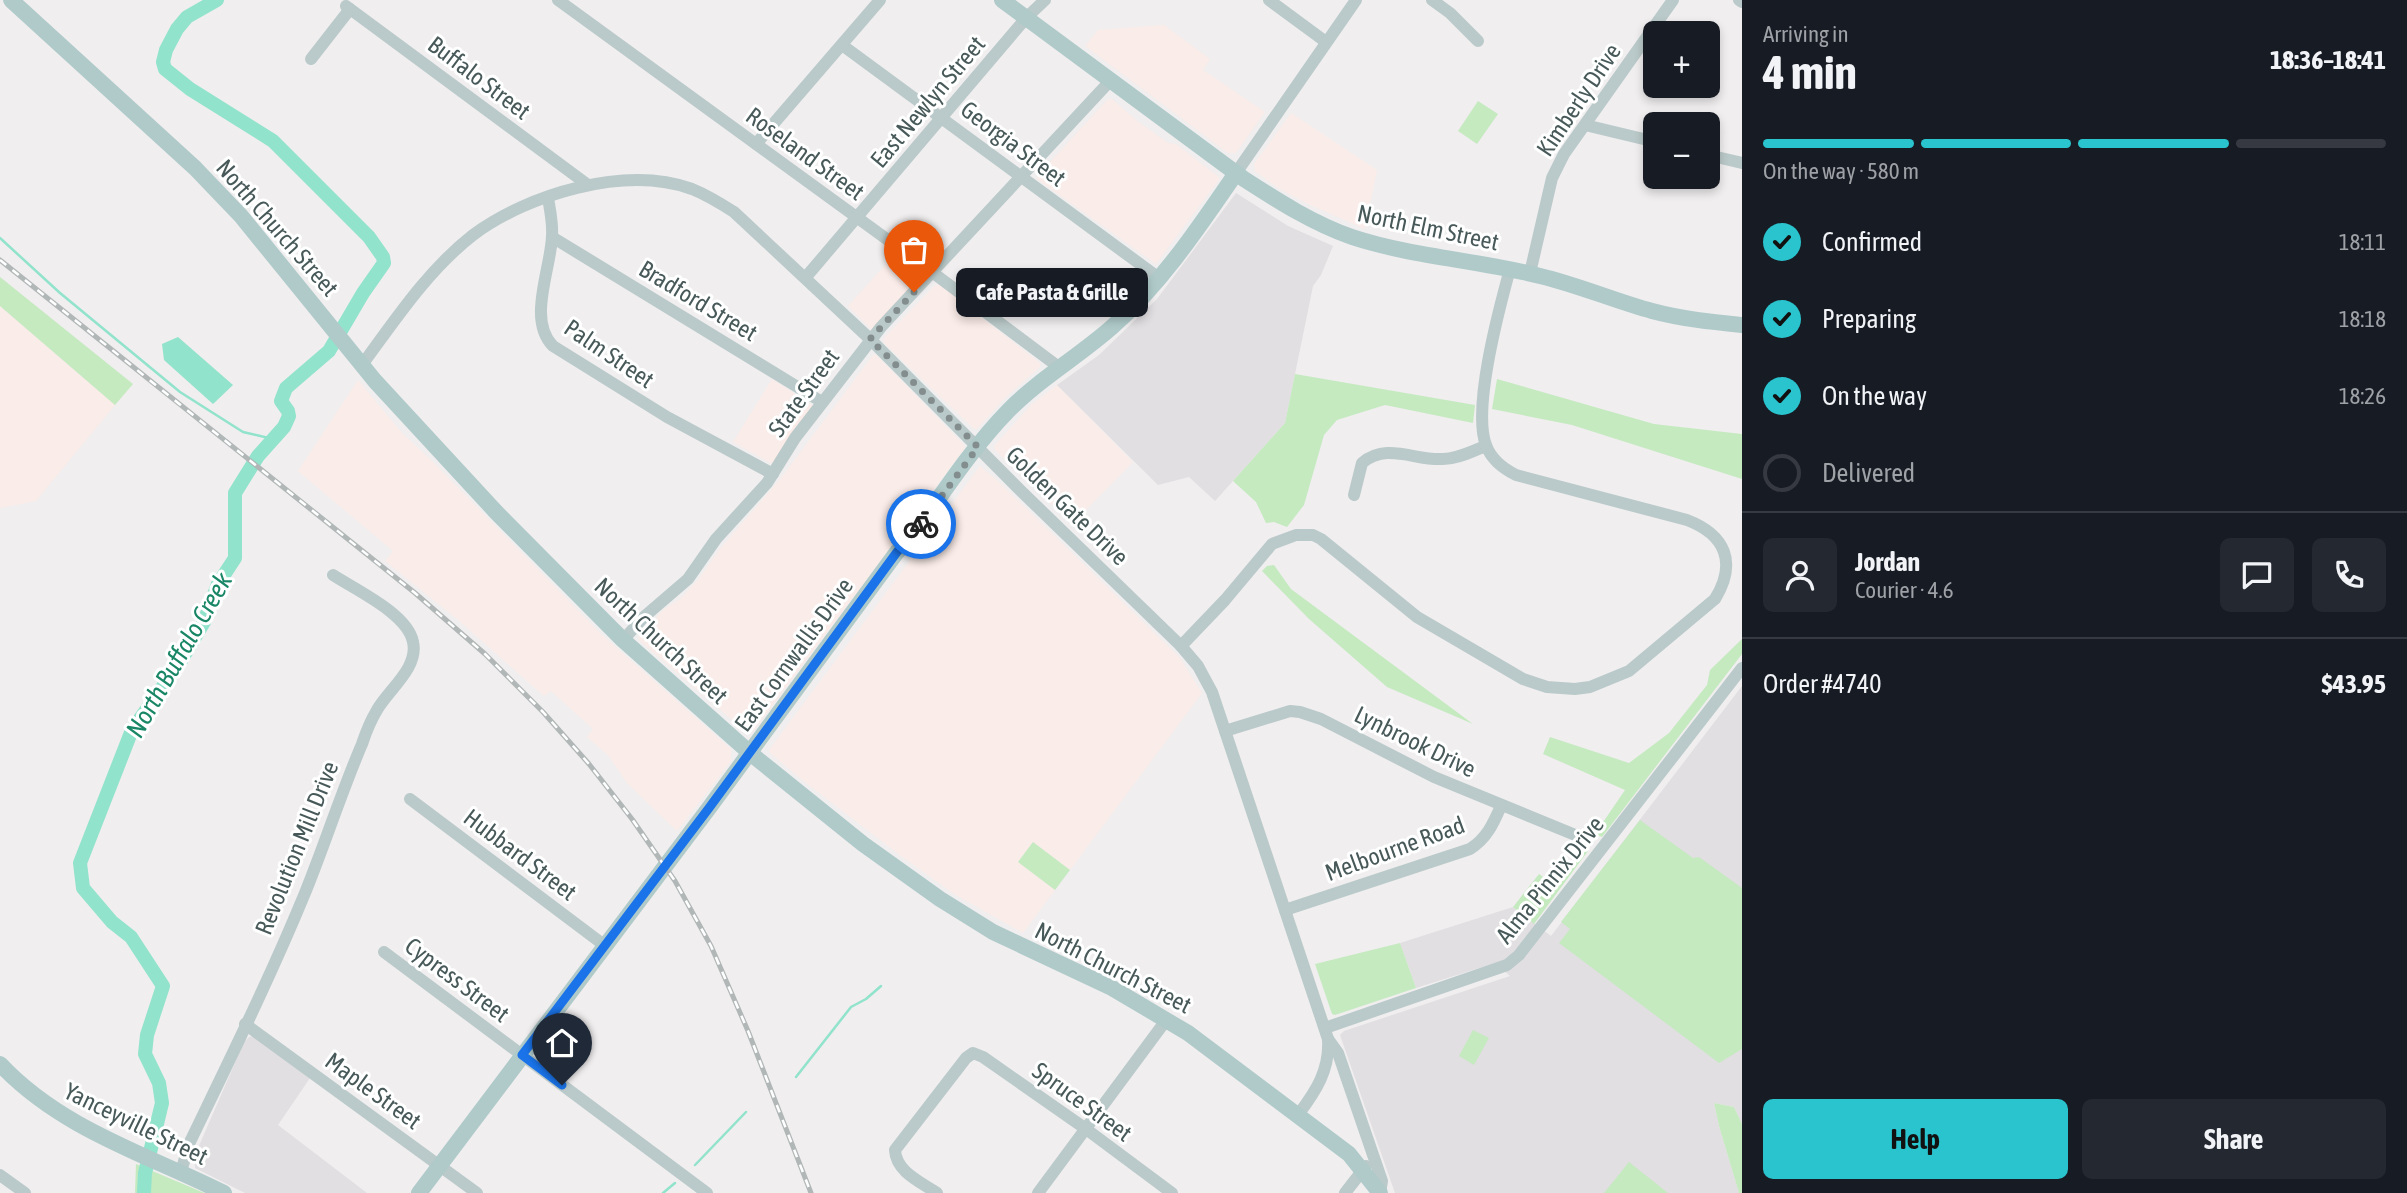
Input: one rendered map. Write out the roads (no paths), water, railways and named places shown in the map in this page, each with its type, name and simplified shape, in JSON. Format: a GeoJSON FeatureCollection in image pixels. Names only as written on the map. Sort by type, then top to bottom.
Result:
{"type":"FeatureCollection","features":[{"type":"Feature","properties":{"kind":"main road","name":"North Elm Street"},"geometry":{"type":"LineString","coordinates":[[1002,0],[1236,173],[1281,203],[1349,236],[1571,283],[1652,311],[1742,325]]}},
{"type":"Feature","properties":{"kind":"main road","name":"North Church Street"},"geometry":{"type":"LineString","coordinates":[[19,2],[195,168],[248,225],[362,365],[496,512],[623,640],[750,753],[856,838],[940,900],[1006,939],[1112,988],[1167,1019],[1349,1154],[1368,1164],[1380,1193]]}},
{"type":"Feature","properties":{"kind":"main road","name":"East Cornwallis Drive"},"geometry":{"type":"LineString","coordinates":[[419,1193],[978,447],[1024,395],[1113,327],[1159,278],[1236,173]]}},
{"type":"Feature","properties":{"kind":"main road","name":"Yanceyville Street"},"geometry":{"type":"LineString","coordinates":[[0,1064],[31,1095],[49,1108],[96,1135],[224,1193]]}},
{"type":"Feature","properties":{"kind":"street","name":"Roseland Street"},"geometry":{"type":"LineString","coordinates":[[558,0],[858,217],[1060,368]]}},
{"type":"Feature","properties":{"kind":"street"},"geometry":{"type":"LineString","coordinates":[[756,144],[880,0]]}},
{"type":"Feature","properties":{"kind":"street","name":"East Newlyn Street"},"geometry":{"type":"LineString","coordinates":[[806,277],[1026,18],[1045,0]]}},
{"type":"Feature","properties":{"kind":"street"},"geometry":{"type":"LineString","coordinates":[[1269,0],[1326,42]]}},
{"type":"Feature","properties":{"kind":"street"},"geometry":{"type":"LineString","coordinates":[[1236,173],[1356,0]]}},
{"type":"Feature","properties":{"kind":"street"},"geometry":{"type":"LineString","coordinates":[[1432,0],[1450,13],[1478,41]]}},
{"type":"Feature","properties":{"kind":"street","name":"Kimberly Drive"},"geometry":{"type":"LineString","coordinates":[[1530,273],[1552,178],[1564,154],[1673,0]]}},
{"type":"Feature","properties":{"kind":"street","name":"Buffalo Street"},"geometry":{"type":"LineString","coordinates":[[311,59],[348,7],[588,185]]}},
{"type":"Feature","properties":{"kind":"street","name":"Georgia Street"},"geometry":{"type":"LineString","coordinates":[[842,45],[1159,278]]}},
{"type":"Feature","properties":{"kind":"street","name":"State Street"},"geometry":{"type":"LineString","coordinates":[[623,640],[645,616],[684,583],[716,539],[773,474],[821,401],[870,339],[1110,81]]}},
{"type":"Feature","properties":{"kind":"street"},"geometry":{"type":"LineString","coordinates":[[1585,125],[1643,139]]}},
{"type":"Feature","properties":{"kind":"street"},"geometry":{"type":"LineString","coordinates":[[1720,158],[1742,163]]}},
{"type":"Feature","properties":{"kind":"street","name":"Golden Gate Drive"},"geometry":{"type":"LineString","coordinates":[[362,365],[399,314],[449,257],[474,235],[520,208],[588,185],[625,181],[659,182],[690,188],[713,198],[734,212],[870,339],[1181,646],[1206,679],[1327,1034],[1338,1053],[1368,1164]]}},
{"type":"Feature","properties":{"kind":"street","name":"Palm Street"},"geometry":{"type":"LineString","coordinates":[[548,198],[552,237],[540,313],[546,338],[553,346],[667,417],[773,474]]}},
{"type":"Feature","properties":{"kind":"street","name":"Bradford Street"},"geometry":{"type":"LineString","coordinates":[[552,237],[821,401]]}},
{"type":"Feature","properties":{"kind":"street"},"geometry":{"type":"LineString","coordinates":[[1181,646],[1225,600],[1272,544],[1296,535],[1313,535],[1330,545],[1417,617],[1523,679],[1560,688],[1590,687],[1629,671],[1716,599],[1724,585],[1725,551],[1715,537],[1702,527],[1687,520],[1516,475],[1499,464],[1486,446],[1480,424],[1481,404],[1510,269]]}},
{"type":"Feature","properties":{"kind":"street"},"geometry":{"type":"LineString","coordinates":[[1354,495],[1362,463],[1376,454],[1403,454],[1442,460],[1486,446]]}},
{"type":"Feature","properties":{"kind":"street","name":"Revolution Mill Drive"},"geometry":{"type":"LineString","coordinates":[[176,1170],[304,895],[376,710],[399,684],[413,650],[414,643],[409,631],[394,614],[333,575]]}},
{"type":"Feature","properties":{"kind":"street","name":"Alma Pinnix Drive"},"geometry":{"type":"LineString","coordinates":[[1327,1034],[1507,965],[1523,950],[1589,867],[1742,668]]}},
{"type":"Feature","properties":{"kind":"street","name":"Lynbrook Drive"},"geometry":{"type":"LineString","coordinates":[[1225,731],[1290,711],[1300,712],[1321,719],[1434,777],[1585,839]]}},
{"type":"Feature","properties":{"kind":"street","name":"Hubbard Street"},"geometry":{"type":"LineString","coordinates":[[410,799],[604,945]]}},
{"type":"Feature","properties":{"kind":"street","name":"Melbourne Road"},"geometry":{"type":"LineString","coordinates":[[1285,910],[1470,849],[1484,839],[1501,806]]}},
{"type":"Feature","properties":{"kind":"street","name":"Cypress Street"},"geometry":{"type":"LineString","coordinates":[[384,952],[707,1193]]}},
{"type":"Feature","properties":{"kind":"street"},"geometry":{"type":"LineString","coordinates":[[1038,1193],[1167,1019]]}},
{"type":"Feature","properties":{"kind":"street","name":"Maple Street"},"geometry":{"type":"LineString","coordinates":[[245,1024],[477,1193]]}},
{"type":"Feature","properties":{"kind":"street","name":"Golden Gate Drive"},"geometry":{"type":"LineString","coordinates":[[1298,1115],[1324,1075],[1327,1034]]}},
{"type":"Feature","properties":{"kind":"street","name":"Spruce Street"},"geometry":{"type":"LineString","coordinates":[[937,1193],[900,1167],[895,1158],[895,1150],[965,1058],[973,1053],[983,1057],[1086,1129],[1172,1193]]}},
{"type":"Feature","properties":{"kind":"street"},"geometry":{"type":"LineString","coordinates":[[1345,1193],[1368,1164]]}},
{"type":"Feature","properties":{"kind":"street"},"geometry":{"type":"LineString","coordinates":[[0,1175],[25,1193]]}},
{"type":"Feature","properties":{"kind":"waterway","name":"North Buffalo Creek"},"geometry":{"type":"LineString","coordinates":[[144,1193],[145,1173],[162,1103],[159,1083],[145,1054],[147,1035],[163,986],[131,937],[112,922],[83,888],[80,863],[132,730],[179,664],[204,622],[218,584],[235,558],[235,493],[258,456],[284,427],[289,416],[281,401],[286,388],[329,351],[384,263],[383,257],[369,237],[273,141],[190,89],[165,69],[163,62],[166,50],[177,29],[187,17],[217,0]]}},
{"type":"Feature","properties":{"kind":"waterway"},"geometry":{"type":"LineString","coordinates":[[0,238],[60,293],[180,392],[243,432],[273,439]]}},
{"type":"Feature","properties":{"kind":"waterway"},"geometry":{"type":"LineString","coordinates":[[796,1077],[851,1007],[881,986]]}},
{"type":"Feature","properties":{"kind":"waterway"},"geometry":{"type":"LineString","coordinates":[[695,1165],[746,1112]]}},
{"type":"Feature","properties":{"kind":"waterway"},"geometry":{"type":"LineString","coordinates":[[663,1193],[675,1183]]}},
{"type":"Feature","properties":{"kind":"railway"},"geometry":{"type":"LineString","coordinates":[[0,260],[415,593],[485,654],[543,712],[589,764],[675,881],[711,946],[748,1031],[811,1193]]}},
{"type":"Feature","properties":{"kind":"place","name":"Cafe Pasta & Grille"},"geometry":{"type":"Point","coordinates":[914,292]}}]}
